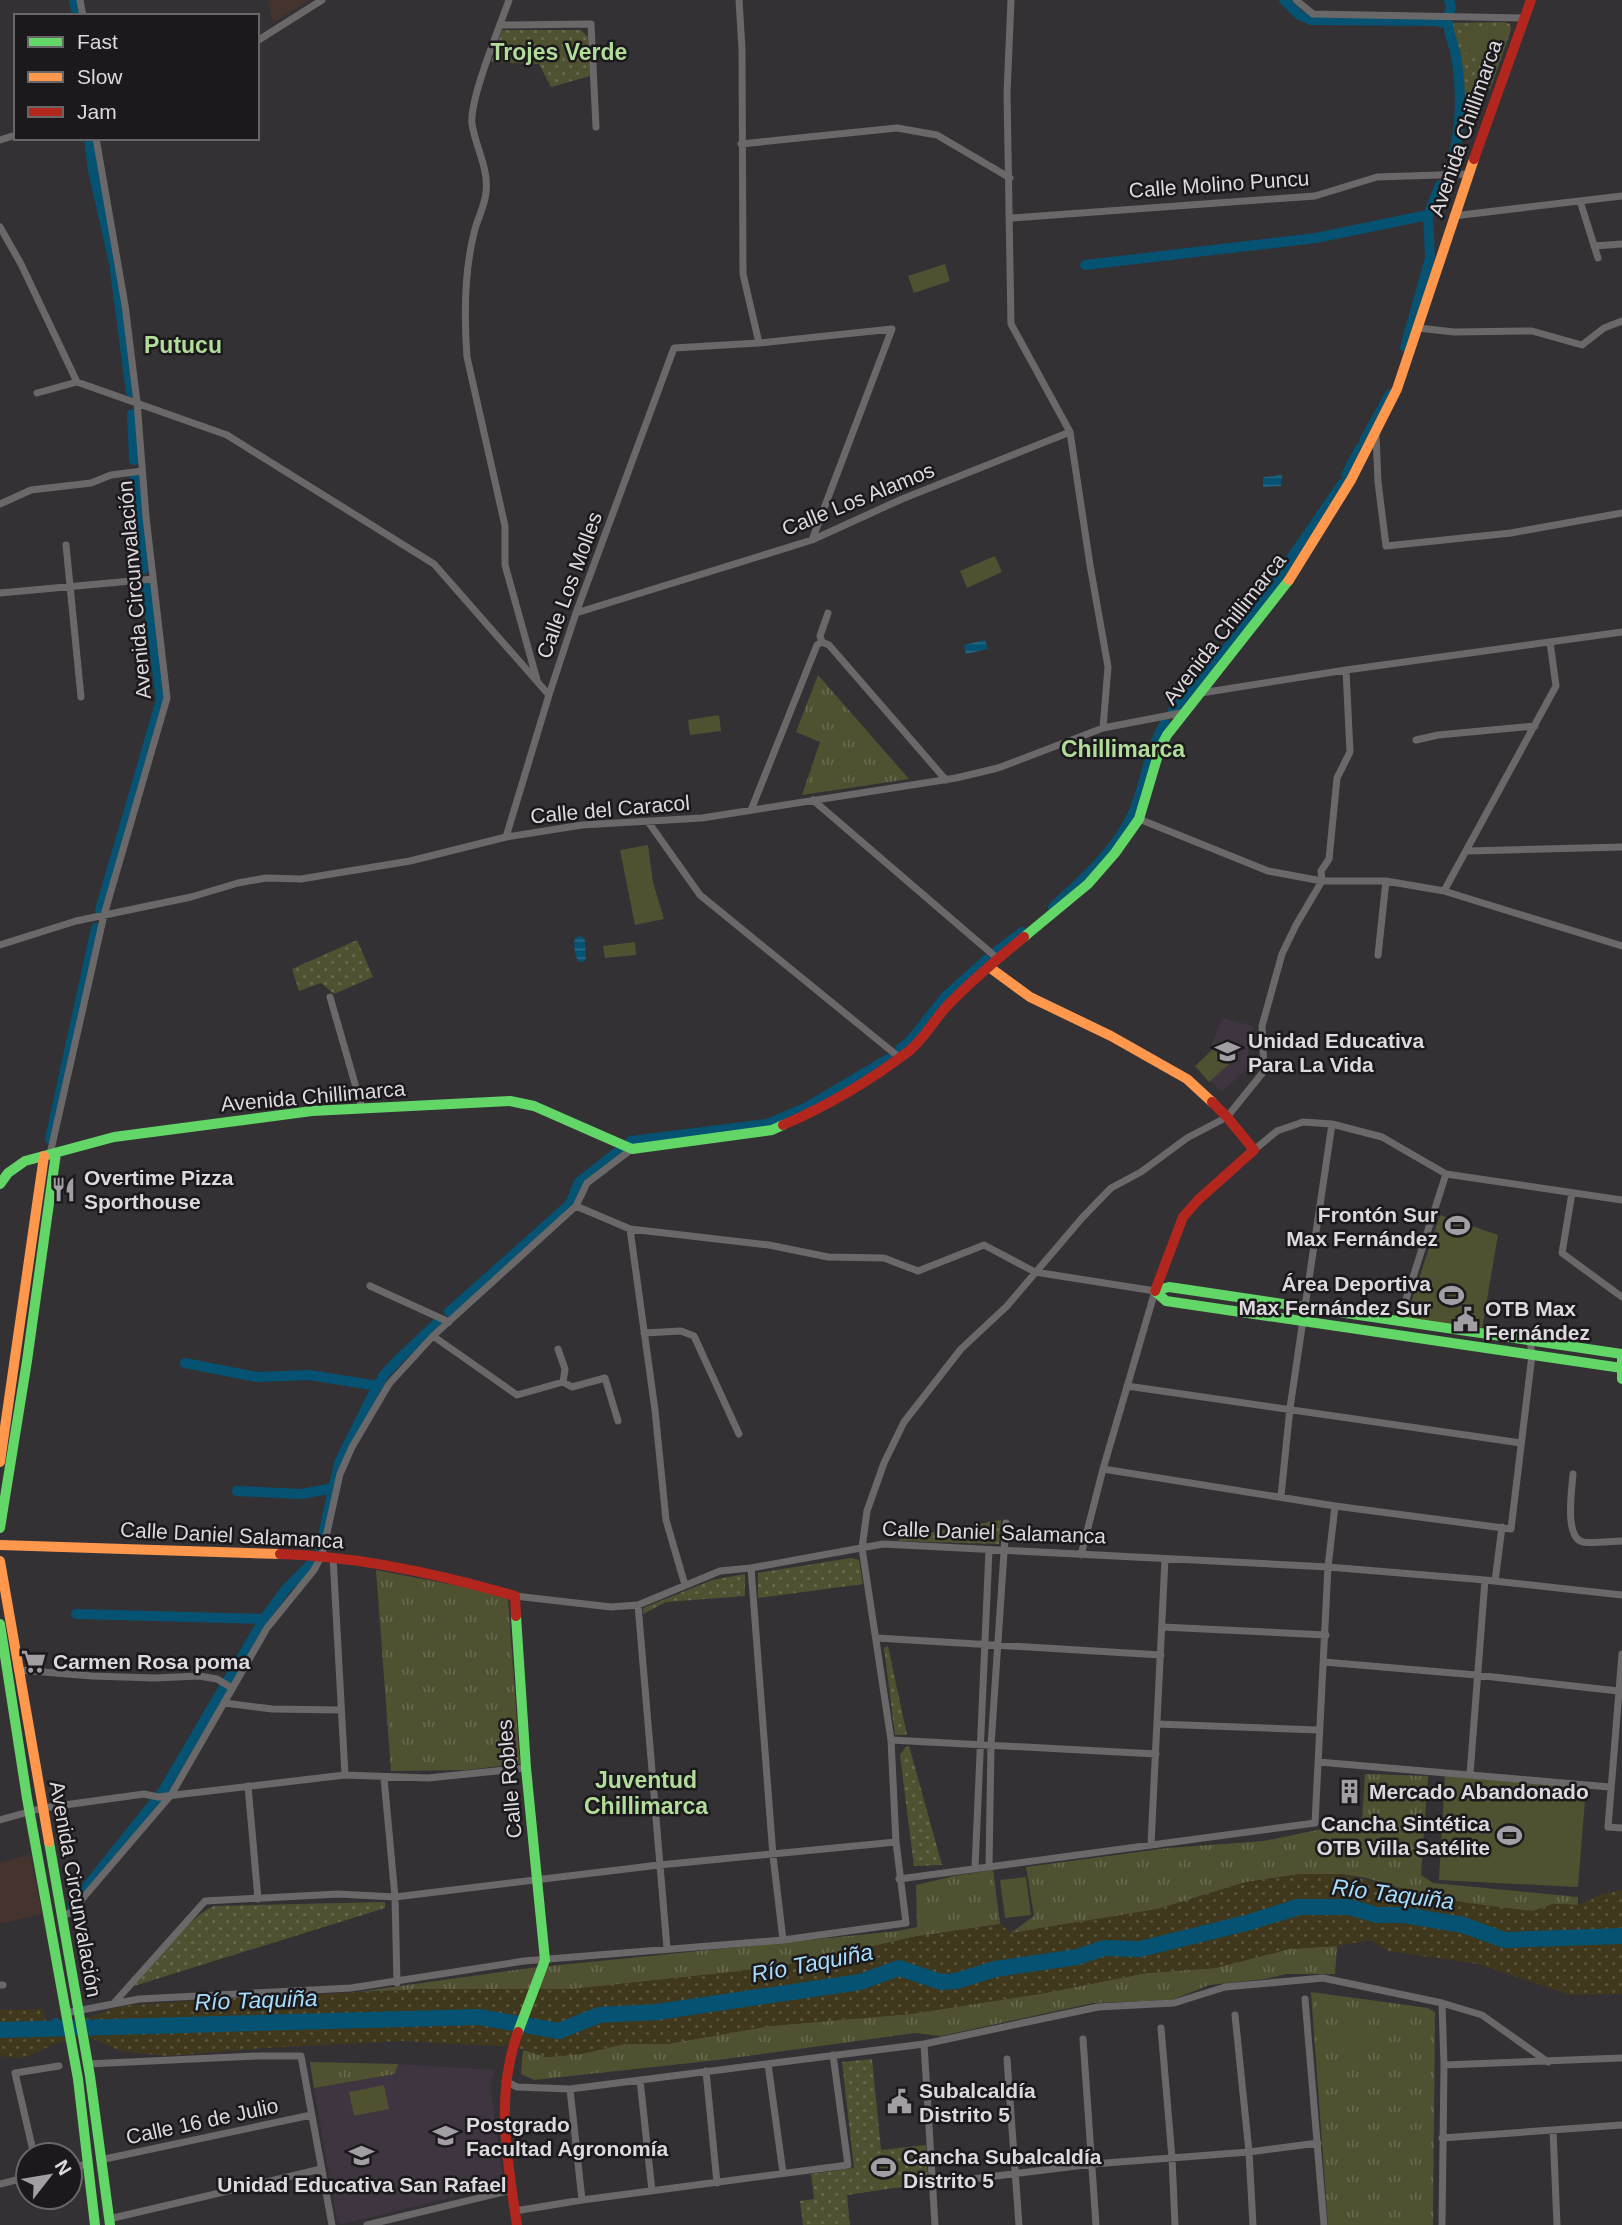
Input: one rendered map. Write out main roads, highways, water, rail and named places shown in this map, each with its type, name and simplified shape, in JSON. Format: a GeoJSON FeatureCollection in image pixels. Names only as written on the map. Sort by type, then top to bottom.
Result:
{"type":"FeatureCollection","features":[{"type":"Feature","properties":{"kind":"water"},"geometry":{"type":"Polygon","coordinates":[[[1282,475],[1281,486],[1263,487],[1263,477],[1282,475]]]}},
{"type":"Feature","properties":{"kind":"water"},"geometry":{"type":"Polygon","coordinates":[[[985,640],[988,649],[966,654],[964,645],[985,640]]]}},
{"type":"Feature","properties":{"kind":"water"},"geometry":{"type":"Polygon","coordinates":[[[581,936],[585,940],[586,959],[583,962],[578,961],[574,947],[575,938],[581,936]]]}},
{"type":"Feature","properties":{"kind":"waterway"},"geometry":{"type":"LineString","coordinates":[[74,0],[77,14]]}},
{"type":"Feature","properties":{"kind":"waterway"},"geometry":{"type":"LineString","coordinates":[[1284,0],[1299,15],[1311,20],[1435,21],[1448,24],[1456,56],[1460,100],[1451,170]]}},
{"type":"Feature","properties":{"kind":"waterway"},"geometry":{"type":"LineString","coordinates":[[1449,0],[1449,14]]}},
{"type":"Feature","properties":{"kind":"waterway"},"geometry":{"type":"LineString","coordinates":[[89,140],[93,171],[114,263],[131,392]]}},
{"type":"Feature","properties":{"kind":"waterway"},"geometry":{"type":"LineString","coordinates":[[1405,347],[1430,258],[1428,215],[1440,185]]}},
{"type":"Feature","properties":{"kind":"waterway"},"geometry":{"type":"LineString","coordinates":[[1085,265],[1316,238],[1428,215]]}},
{"type":"Feature","properties":{"kind":"waterway"},"geometry":{"type":"LineString","coordinates":[[1364,441],[1390,394]]}},
{"type":"Feature","properties":{"kind":"waterway"},"geometry":{"type":"LineString","coordinates":[[132,414],[134,460]]}},
{"type":"Feature","properties":{"kind":"waterway"},"geometry":{"type":"LineString","coordinates":[[1346,475],[1360,448]]}},
{"type":"Feature","properties":{"kind":"waterway"},"geometry":{"type":"LineString","coordinates":[[135,477],[144,569]]}},
{"type":"Feature","properties":{"kind":"waterway"},"geometry":{"type":"LineString","coordinates":[[1173,711],[1240,633],[1342,484]]}},
{"type":"Feature","properties":{"kind":"waterway"},"geometry":{"type":"LineString","coordinates":[[100,910],[161,700],[146,585]]}},
{"type":"Feature","properties":{"kind":"waterway"},"geometry":{"type":"LineString","coordinates":[[1053,907],[1099,863],[1127,825],[1165,723]]}},
{"type":"Feature","properties":{"kind":"waterway"},"geometry":{"type":"LineString","coordinates":[[50,1139],[96,928]]}},
{"type":"Feature","properties":{"kind":"waterway"},"geometry":{"type":"LineString","coordinates":[[996,952],[1022,932]]}},
{"type":"Feature","properties":{"kind":"waterway"},"geometry":{"type":"LineString","coordinates":[[900,1049],[910,1041],[945,997],[986,960]]}},
{"type":"Feature","properties":{"kind":"waterway"},"geometry":{"type":"LineString","coordinates":[[631,1141],[767,1124],[807,1107],[888,1059]]}},
{"type":"Feature","properties":{"kind":"waterway"},"geometry":{"type":"LineString","coordinates":[[449,1312],[570,1204],[579,1182],[619,1151]]}},
{"type":"Feature","properties":{"kind":"waterway"},"geometry":{"type":"LineString","coordinates":[[320,1549],[339,1463],[374,1392],[384,1375],[440,1320]]}},
{"type":"Feature","properties":{"kind":"waterway"},"geometry":{"type":"LineString","coordinates":[[185,1363],[257,1377],[309,1375],[378,1386]]}},
{"type":"Feature","properties":{"kind":"waterway"},"geometry":{"type":"LineString","coordinates":[[237,1491],[302,1494],[333,1488]]}},
{"type":"Feature","properties":{"kind":"waterway"},"geometry":{"type":"LineString","coordinates":[[72,1905],[163,1791],[264,1619],[286,1589],[310,1565]]}},
{"type":"Feature","properties":{"kind":"waterway"},"geometry":{"type":"LineString","coordinates":[[76,1614],[264,1619]]}},
{"type":"Feature","properties":{"kind":"waterway","name":"Río Taquiña"},"geometry":{"type":"LineString","coordinates":[[0,2030],[479,2017],[559,2031],[599,2015],[657,2012],[860,1982],[899,1968],[941,1982],[956,1981],[995,1969],[1077,1957],[1104,1948],[1140,1949],[1250,1922],[1298,1907],[1349,1907],[1377,1915],[1403,1915],[1463,1925],[1504,1940],[1622,1936]]}},
{"type":"Feature","properties":{"kind":"waterway","name":"Río Taquiña"},"geometry":{"type":"LineString","coordinates":[[56,2023],[56,2029]]}},
{"type":"Feature","properties":{"kind":"place","name":"Unidad Educativa Para La Vida"},"geometry":{"type":"Point","coordinates":[1228,1052]}},
{"type":"Feature","properties":{"kind":"place","name":"Overtime Pizza Sporthouse"},"geometry":{"type":"Point","coordinates":[64,1189]}},
{"type":"Feature","properties":{"kind":"place","name":"Frontón Sur Max Fernández"},"geometry":{"type":"Point","coordinates":[1458,1226]}},
{"type":"Feature","properties":{"kind":"place","name":"Área Deportiva Max Fernández Sur"},"geometry":{"type":"Point","coordinates":[1451,1295]}},
{"type":"Feature","properties":{"kind":"place","name":"OTB Max Fernández"},"geometry":{"type":"Point","coordinates":[1465,1320]}},
{"type":"Feature","properties":{"kind":"place","name":"Carmen Rosa poma"},"geometry":{"type":"Point","coordinates":[33,1661]}},
{"type":"Feature","properties":{"kind":"place","name":"Mercado Abandonado"},"geometry":{"type":"Point","coordinates":[1349,1791]}},
{"type":"Feature","properties":{"kind":"place","name":"Cancha Sintética OTB Villa Satélite"},"geometry":{"type":"Point","coordinates":[1510,1835]}},
{"type":"Feature","properties":{"kind":"place","name":"Subalcaldía Distrito 5"},"geometry":{"type":"Point","coordinates":[899,2102]}},
{"type":"Feature","properties":{"kind":"place","name":"Postgrado Facultad Agronomía"},"geometry":{"type":"Point","coordinates":[446,2136]}},
{"type":"Feature","properties":{"kind":"place","name":"Unidad Educativa San Rafael"},"geometry":{"type":"Point","coordinates":[362,2155]}},
{"type":"Feature","properties":{"kind":"place","name":"Cancha Subalcaldía Distrito 5"},"geometry":{"type":"Point","coordinates":[883,2168]}},
{"type":"Feature","properties":{"kind":"district","name":"Trojes Verde"},"geometry":{"type":"Point","coordinates":[559,52]}},
{"type":"Feature","properties":{"kind":"district","name":"Putucu"},"geometry":{"type":"Point","coordinates":[183,345]}},
{"type":"Feature","properties":{"kind":"district","name":"Chillimarca"},"geometry":{"type":"Point","coordinates":[1123,749]}},
{"type":"Feature","properties":{"kind":"district","name":"Juventud Chillimarca"},"geometry":{"type":"Point","coordinates":[646,1793]}}]}
